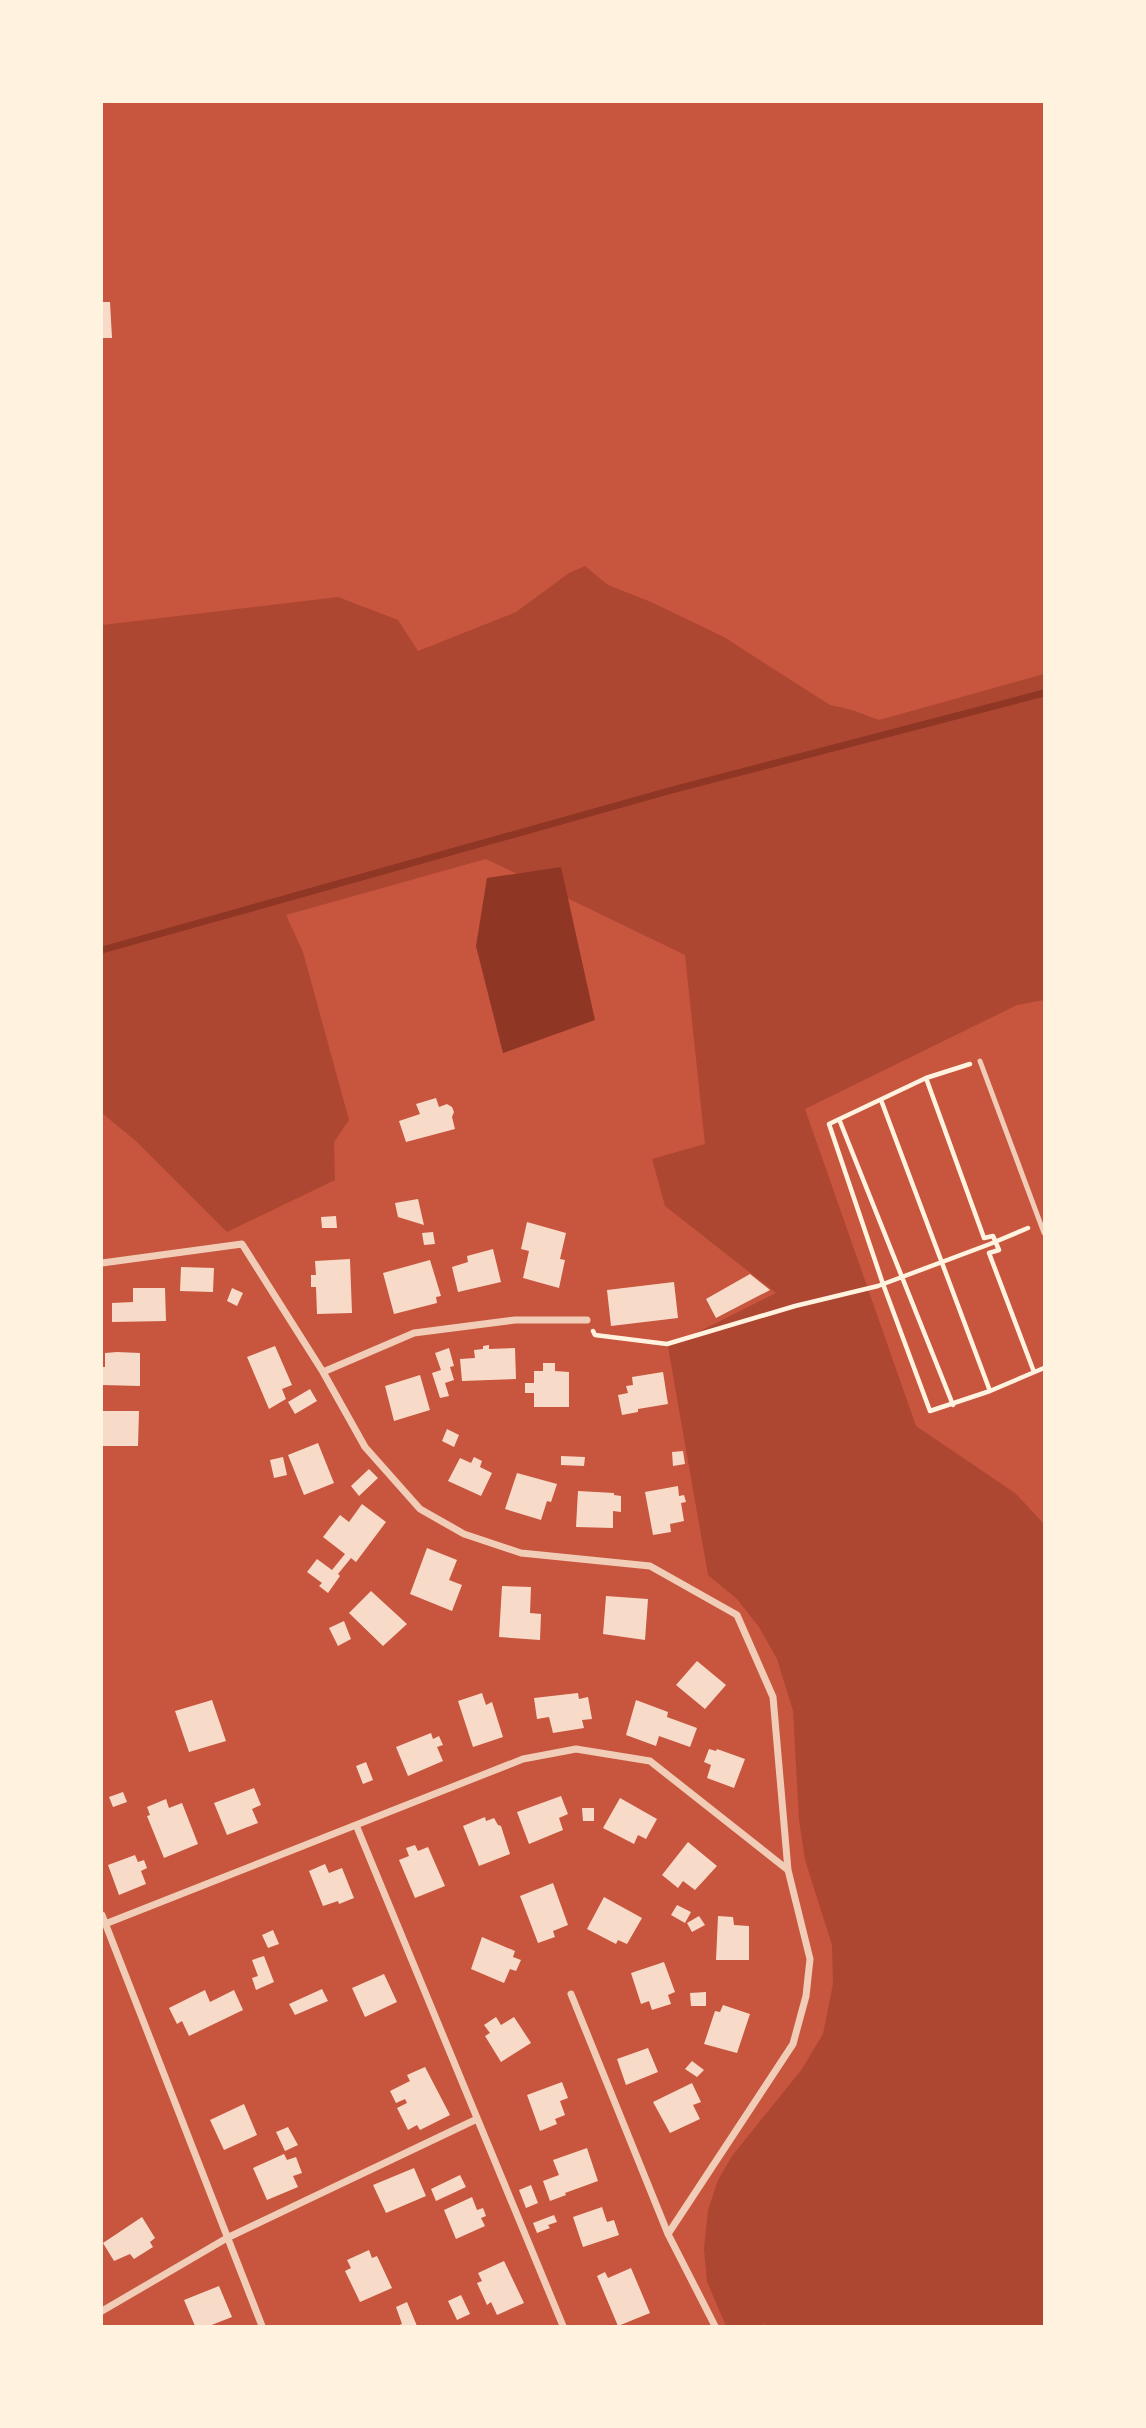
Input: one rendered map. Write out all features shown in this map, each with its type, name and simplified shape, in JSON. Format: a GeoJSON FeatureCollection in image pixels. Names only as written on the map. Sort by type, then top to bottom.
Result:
{"type":"FeatureCollection","features":[{"type":"Feature","properties":{"kind":"street"},"geometry":{"type":"LineString","coordinates":[[102,1264],[242,1244],[323,1372],[365,1447],[420,1509],[464,1534],[522,1553],[650,1566],[737,1615],[773,1697],[788,1870],[810,1959],[806,1996],[793,2044],[668,2234]]}},
{"type":"Feature","properties":{"kind":"street"},"geometry":{"type":"LineString","coordinates":[[323,1372],[414,1333],[514,1320],[587,1320]]}},
{"type":"Feature","properties":{"kind":"street"},"geometry":{"type":"LineString","coordinates":[[105,1924],[523,1759],[576,1749],[650,1761],[788,1870]]}},
{"type":"Feature","properties":{"kind":"street"},"geometry":{"type":"LineString","coordinates":[[356,1825],[564,2326]]}},
{"type":"Feature","properties":{"kind":"street"},"geometry":{"type":"LineString","coordinates":[[102,1914],[262,2326]]}},
{"type":"Feature","properties":{"kind":"street"},"geometry":{"type":"LineString","coordinates":[[571,1994],[668,2234],[715,2326]]}},
{"type":"Feature","properties":{"kind":"street"},"geometry":{"type":"LineString","coordinates":[[102,2311],[227,2238],[477,2119]]}},
{"type":"Feature","properties":{"kind":"lane"},"geometry":{"type":"LineString","coordinates":[[980,1061],[1045,1233]]}},
{"type":"Feature","properties":{"kind":"path"},"geometry":{"type":"LineString","coordinates":[[980,1061],[926,1077],[829,1124],[883,1284],[930,1411],[953,1405],[1045,1368]]}},
{"type":"Feature","properties":{"kind":"path"},"geometry":{"type":"LineString","coordinates":[[926,1077],[984,1238],[993,1236],[999,1250],[989,1253],[1034,1372]]}},
{"type":"Feature","properties":{"kind":"path"},"geometry":{"type":"LineString","coordinates":[[881,1100],[990,1391]]}},
{"type":"Feature","properties":{"kind":"path"},"geometry":{"type":"LineString","coordinates":[[839,1119],[953,1405]]}},
{"type":"Feature","properties":{"kind":"path"},"geometry":{"type":"LineString","coordinates":[[587,1320],[595,1335],[667,1344],[795,1306],[883,1284],[996,1242],[1040,1222]]}},
{"type":"Feature","properties":{"kind":"shaded area"},"geometry":{"type":"Polygon","coordinates":[[[585,566],[608,585],[724,637],[830,705],[879,720],[1044,674],[1044,1000],[1017,1005],[805,1109],[916,1426],[1015,1493],[1044,1524],[1044,2326],[726,2326],[707,2282],[704,2249],[708,2210],[718,2180],[732,2156],[802,2069],[823,2034],[833,1984],[832,1945],[805,1860],[799,1820],[793,1711],[777,1659],[759,1627],[737,1599],[708,1575],[668,1347],[776,1293],[665,1206],[652,1159],[705,1144],[685,955],[486,859],[286,915],[303,952],[349,1120],[334,1142],[335,1180],[227,1232],[137,1142],[102,1113],[102,625],[338,597],[398,620],[418,651],[516,612],[569,573],[585,566]]]}},
{"type":"Feature","properties":{"kind":"shaded area"},"geometry":{"type":"Polygon","coordinates":[[[561,867],[595,1020],[503,1053],[476,946],[487,878],[561,867]]]}},
{"type":"Feature","properties":{"kind":"building"},"geometry":{"type":"Polygon","coordinates":[[[102,302],[110,302],[112,338],[102,338],[102,302]]]}},
{"type":"Feature","properties":{"kind":"building"},"geometry":{"type":"Polygon","coordinates":[[[436,1098],[439,1107],[447,1104],[452,1107],[455,1129],[406,1142],[399,1121],[420,1114],[416,1104],[436,1098]]]}},
{"type":"Feature","properties":{"kind":"building"},"geometry":{"type":"Polygon","coordinates":[[[418,1199],[424,1225],[398,1217],[395,1203],[418,1199]]]}},
{"type":"Feature","properties":{"kind":"building"},"geometry":{"type":"Polygon","coordinates":[[[336,1216],[337,1228],[322,1228],[321,1217],[336,1216]]]}},
{"type":"Feature","properties":{"kind":"building"},"geometry":{"type":"Polygon","coordinates":[[[527,1222],[566,1233],[560,1259],[565,1260],[559,1288],[523,1278],[529,1251],[521,1249],[527,1222]]]}},
{"type":"Feature","properties":{"kind":"building"},"geometry":{"type":"Polygon","coordinates":[[[433,1232],[435,1244],[424,1245],[422,1233],[433,1232]]]}},
{"type":"Feature","properties":{"kind":"building"},"geometry":{"type":"Polygon","coordinates":[[[493,1249],[501,1282],[458,1292],[452,1267],[468,1262],[467,1256],[493,1249]]]}},
{"type":"Feature","properties":{"kind":"building"},"geometry":{"type":"Polygon","coordinates":[[[350,1259],[352,1313],[317,1314],[316,1287],[311,1287],[311,1275],[316,1275],[315,1261],[350,1259]]]}},
{"type":"Feature","properties":{"kind":"building"},"geometry":{"type":"Polygon","coordinates":[[[430,1260],[441,1296],[436,1297],[437,1303],[394,1314],[383,1273],[430,1260]]]}},
{"type":"Feature","properties":{"kind":"building"},"geometry":{"type":"Polygon","coordinates":[[[181,1267],[214,1268],[213,1292],[180,1291],[181,1267]]]}},
{"type":"Feature","properties":{"kind":"building"},"geometry":{"type":"Polygon","coordinates":[[[750,1274],[770,1290],[716,1318],[706,1299],[750,1274]]]}},
{"type":"Feature","properties":{"kind":"building"},"geometry":{"type":"Polygon","coordinates":[[[674,1282],[678,1318],[611,1326],[607,1290],[674,1282]]]}},
{"type":"Feature","properties":{"kind":"building"},"geometry":{"type":"Polygon","coordinates":[[[133,1288],[165,1288],[166,1321],[112,1322],[112,1303],[133,1302],[133,1288]]]}},
{"type":"Feature","properties":{"kind":"building"},"geometry":{"type":"Polygon","coordinates":[[[232,1288],[243,1293],[237,1306],[227,1301],[232,1288]]]}},
{"type":"Feature","properties":{"kind":"building"},"geometry":{"type":"Polygon","coordinates":[[[489,1345],[489,1349],[515,1348],[516,1379],[462,1381],[460,1359],[475,1358],[474,1350],[489,1345]]]}},
{"type":"Feature","properties":{"kind":"building"},"geometry":{"type":"Polygon","coordinates":[[[275,1346],[292,1385],[282,1389],[286,1399],[269,1409],[247,1357],[275,1346]]]}},
{"type":"Feature","properties":{"kind":"building"},"geometry":{"type":"Polygon","coordinates":[[[449,1348],[454,1366],[450,1367],[454,1380],[445,1383],[449,1396],[440,1398],[432,1373],[441,1370],[435,1353],[449,1348]]]}},
{"type":"Feature","properties":{"kind":"building"},"geometry":{"type":"Polygon","coordinates":[[[105,1353],[140,1353],[140,1386],[102,1385],[105,1353]]]}},
{"type":"Feature","properties":{"kind":"building"},"geometry":{"type":"Polygon","coordinates":[[[543,1363],[555,1363],[555,1371],[569,1372],[569,1407],[534,1407],[534,1393],[525,1393],[525,1383],[534,1383],[534,1371],[543,1371],[543,1363]]]}},
{"type":"Feature","properties":{"kind":"building"},"geometry":{"type":"Polygon","coordinates":[[[663,1372],[668,1404],[638,1409],[638,1412],[622,1415],[618,1395],[628,1393],[626,1386],[633,1385],[632,1377],[663,1372]]]}},
{"type":"Feature","properties":{"kind":"building"},"geometry":{"type":"Polygon","coordinates":[[[420,1375],[430,1410],[394,1421],[385,1386],[420,1375]]]}},
{"type":"Feature","properties":{"kind":"building"},"geometry":{"type":"Polygon","coordinates":[[[310,1389],[317,1401],[295,1414],[288,1402],[310,1389]]]}},
{"type":"Feature","properties":{"kind":"building"},"geometry":{"type":"Polygon","coordinates":[[[102,1411],[139,1411],[138,1446],[102,1446],[102,1411]]]}},
{"type":"Feature","properties":{"kind":"building"},"geometry":{"type":"Polygon","coordinates":[[[447,1429],[459,1435],[454,1447],[442,1441],[447,1429]]]}},
{"type":"Feature","properties":{"kind":"building"},"geometry":{"type":"Polygon","coordinates":[[[318,1443],[334,1483],[304,1495],[288,1455],[318,1443]]]}},
{"type":"Feature","properties":{"kind":"building"},"geometry":{"type":"Polygon","coordinates":[[[683,1451],[685,1464],[673,1466],[672,1452],[683,1451]]]}},
{"type":"Feature","properties":{"kind":"building"},"geometry":{"type":"Polygon","coordinates":[[[561,1456],[585,1457],[584,1466],[561,1465],[561,1456]]]}},
{"type":"Feature","properties":{"kind":"building"},"geometry":{"type":"Polygon","coordinates":[[[283,1457],[287,1475],[274,1478],[270,1460],[283,1457]]]}},
{"type":"Feature","properties":{"kind":"building"},"geometry":{"type":"Polygon","coordinates":[[[474,1457],[482,1461],[480,1467],[492,1473],[481,1496],[448,1481],[460,1458],[471,1463],[474,1457]]]}},
{"type":"Feature","properties":{"kind":"building"},"geometry":{"type":"Polygon","coordinates":[[[369,1469],[378,1478],[359,1496],[351,1486],[369,1469]]]}},
{"type":"Feature","properties":{"kind":"building"},"geometry":{"type":"Polygon","coordinates":[[[517,1473],[557,1484],[551,1502],[547,1501],[541,1520],[505,1509],[517,1473]]]}},
{"type":"Feature","properties":{"kind":"building"},"geometry":{"type":"Polygon","coordinates":[[[678,1486],[679,1496],[684,1495],[686,1502],[681,1503],[684,1521],[670,1524],[671,1532],[653,1535],[645,1492],[678,1486]]]}},
{"type":"Feature","properties":{"kind":"building"},"geometry":{"type":"Polygon","coordinates":[[[578,1491],[614,1493],[621,1496],[621,1512],[613,1511],[613,1528],[576,1527],[578,1491]]]}},
{"type":"Feature","properties":{"kind":"building"},"geometry":{"type":"Polygon","coordinates":[[[362,1504],[386,1522],[356,1562],[351,1558],[328,1593],[319,1586],[322,1583],[307,1572],[317,1559],[332,1570],[345,1554],[323,1537],[340,1515],[349,1522],[362,1504]]]}},
{"type":"Feature","properties":{"kind":"building"},"geometry":{"type":"Polygon","coordinates":[[[427,1548],[457,1560],[449,1580],[462,1585],[452,1611],[410,1594],[427,1548]]]}},
{"type":"Feature","properties":{"kind":"building"},"geometry":{"type":"Polygon","coordinates":[[[502,1586],[531,1587],[530,1613],[541,1614],[540,1640],[499,1637],[502,1586]]]}},
{"type":"Feature","properties":{"kind":"building"},"geometry":{"type":"Polygon","coordinates":[[[371,1591],[407,1624],[383,1646],[349,1613],[371,1591]]]}},
{"type":"Feature","properties":{"kind":"building"},"geometry":{"type":"Polygon","coordinates":[[[606,1596],[648,1599],[645,1640],[603,1634],[606,1596]]]}},
{"type":"Feature","properties":{"kind":"building"},"geometry":{"type":"Polygon","coordinates":[[[344,1621],[351,1639],[338,1646],[329,1628],[344,1621]]]}},
{"type":"Feature","properties":{"kind":"building"},"geometry":{"type":"Polygon","coordinates":[[[697,1661],[726,1685],[705,1709],[676,1685],[697,1661]]]}},
{"type":"Feature","properties":{"kind":"building"},"geometry":{"type":"Polygon","coordinates":[[[482,1693],[486,1705],[492,1702],[503,1737],[473,1747],[458,1701],[482,1693]]]}},
{"type":"Feature","properties":{"kind":"building"},"geometry":{"type":"Polygon","coordinates":[[[578,1693],[579,1699],[588,1697],[592,1719],[582,1720],[584,1728],[553,1733],[549,1717],[537,1719],[534,1698],[578,1693]]]}},
{"type":"Feature","properties":{"kind":"building"},"geometry":{"type":"Polygon","coordinates":[[[212,1700],[226,1741],[189,1752],[175,1711],[212,1700]]]}},
{"type":"Feature","properties":{"kind":"building"},"geometry":{"type":"Polygon","coordinates":[[[636,1700],[668,1712],[667,1717],[697,1728],[690,1747],[659,1736],[656,1746],[626,1735],[636,1700]]]}},
{"type":"Feature","properties":{"kind":"building"},"geometry":{"type":"Polygon","coordinates":[[[431,1733],[433,1739],[439,1736],[443,1745],[437,1747],[443,1761],[408,1776],[396,1747],[431,1733]]]}},
{"type":"Feature","properties":{"kind":"building"},"geometry":{"type":"Polygon","coordinates":[[[709,1749],[717,1749],[745,1759],[734,1788],[707,1778],[711,1765],[704,1762],[709,1749]]]}},
{"type":"Feature","properties":{"kind":"building"},"geometry":{"type":"Polygon","coordinates":[[[366,1762],[373,1780],[363,1784],[356,1766],[366,1762]]]}},
{"type":"Feature","properties":{"kind":"building"},"geometry":{"type":"Polygon","coordinates":[[[254,1788],[261,1805],[252,1809],[258,1823],[227,1835],[214,1803],[254,1788]]]}},
{"type":"Feature","properties":{"kind":"building"},"geometry":{"type":"Polygon","coordinates":[[[123,1792],[127,1802],[113,1807],[109,1797],[123,1792]]]}},
{"type":"Feature","properties":{"kind":"building"},"geometry":{"type":"Polygon","coordinates":[[[561,1796],[568,1814],[559,1818],[563,1830],[529,1844],[517,1812],[561,1796]]]}},
{"type":"Feature","properties":{"kind":"building"},"geometry":{"type":"Polygon","coordinates":[[[620,1798],[657,1819],[646,1839],[638,1835],[634,1844],[603,1828],[620,1798]]]}},
{"type":"Feature","properties":{"kind":"building"},"geometry":{"type":"Polygon","coordinates":[[[166,1799],[169,1808],[182,1803],[198,1844],[164,1858],[147,1816],[150,1815],[147,1807],[166,1799]]]}},
{"type":"Feature","properties":{"kind":"building"},"geometry":{"type":"Polygon","coordinates":[[[582,1808],[594,1808],[594,1821],[583,1821],[582,1808]]]}},
{"type":"Feature","properties":{"kind":"building"},"geometry":{"type":"Polygon","coordinates":[[[485,1817],[486,1821],[494,1818],[501,1826],[510,1854],[479,1866],[463,1826],[485,1817]]]}},
{"type":"Feature","properties":{"kind":"building"},"geometry":{"type":"Polygon","coordinates":[[[688,1842],[717,1866],[695,1890],[683,1881],[678,1888],[662,1875],[688,1842]]]}},
{"type":"Feature","properties":{"kind":"building"},"geometry":{"type":"Polygon","coordinates":[[[415,1845],[418,1851],[428,1847],[445,1886],[415,1898],[399,1860],[409,1856],[406,1848],[415,1845]]]}},
{"type":"Feature","properties":{"kind":"building"},"geometry":{"type":"Polygon","coordinates":[[[135,1855],[138,1862],[144,1860],[147,1868],[141,1871],[146,1884],[119,1895],[108,1865],[135,1855]]]}},
{"type":"Feature","properties":{"kind":"building"},"geometry":{"type":"Polygon","coordinates":[[[325,1864],[329,1873],[342,1868],[354,1898],[323,1906],[309,1871],[325,1864]]]}},
{"type":"Feature","properties":{"kind":"building"},"geometry":{"type":"Polygon","coordinates":[[[553,1883],[568,1925],[553,1931],[555,1937],[538,1943],[520,1896],[553,1883]]]}},
{"type":"Feature","properties":{"kind":"building"},"geometry":{"type":"Polygon","coordinates":[[[604,1897],[642,1918],[627,1944],[618,1940],[616,1944],[587,1929],[604,1897]]]}},
{"type":"Feature","properties":{"kind":"building"},"geometry":{"type":"Polygon","coordinates":[[[677,1905],[691,1912],[685,1923],[671,1915],[677,1905]]]}},
{"type":"Feature","properties":{"kind":"building"},"geometry":{"type":"Polygon","coordinates":[[[699,1916],[705,1925],[692,1932],[687,1923],[699,1916]]]}},
{"type":"Feature","properties":{"kind":"building"},"geometry":{"type":"Polygon","coordinates":[[[718,1916],[733,1917],[734,1925],[749,1926],[749,1960],[716,1960],[718,1916]]]}},
{"type":"Feature","properties":{"kind":"building"},"geometry":{"type":"Polygon","coordinates":[[[273,1930],[279,1944],[268,1948],[262,1935],[273,1930]]]}},
{"type":"Feature","properties":{"kind":"building"},"geometry":{"type":"Polygon","coordinates":[[[482,1937],[515,1951],[513,1957],[521,1960],[516,1971],[510,1969],[504,1983],[471,1969],[482,1937]]]}},
{"type":"Feature","properties":{"kind":"building"},"geometry":{"type":"Polygon","coordinates":[[[264,1956],[274,1982],[256,1990],[252,1978],[258,1976],[252,1960],[264,1956]]]}},
{"type":"Feature","properties":{"kind":"building"},"geometry":{"type":"Polygon","coordinates":[[[664,1962],[675,1992],[668,1995],[671,2004],[652,2010],[649,2001],[641,2004],[631,1973],[664,1962]]]}},
{"type":"Feature","properties":{"kind":"building"},"geometry":{"type":"Polygon","coordinates":[[[384,1974],[397,2002],[365,2017],[352,1988],[384,1974]]]}},
{"type":"Feature","properties":{"kind":"building"},"geometry":{"type":"Polygon","coordinates":[[[322,1989],[328,2001],[295,2015],[289,2004],[322,1989]]]}},
{"type":"Feature","properties":{"kind":"building"},"geometry":{"type":"Polygon","coordinates":[[[205,1990],[210,2002],[234,1990],[243,2010],[189,2036],[182,2021],[177,2024],[169,2008],[205,1990]]]}},
{"type":"Feature","properties":{"kind":"building"},"geometry":{"type":"Polygon","coordinates":[[[706,1992],[706,2006],[691,2006],[690,1993],[706,1992]]]}},
{"type":"Feature","properties":{"kind":"building"},"geometry":{"type":"Polygon","coordinates":[[[723,2005],[750,2014],[737,2053],[704,2044],[715,2011],[720,2012],[723,2005]]]}},
{"type":"Feature","properties":{"kind":"building"},"geometry":{"type":"Polygon","coordinates":[[[496,2017],[501,2025],[514,2017],[531,2043],[501,2062],[485,2036],[490,2033],[484,2025],[496,2017]]]}},
{"type":"Feature","properties":{"kind":"building"},"geometry":{"type":"Polygon","coordinates":[[[648,2048],[658,2072],[626,2085],[617,2059],[648,2048]]]}},
{"type":"Feature","properties":{"kind":"building"},"geometry":{"type":"Polygon","coordinates":[[[692,2061],[704,2070],[697,2077],[685,2069],[692,2061]]]}},
{"type":"Feature","properties":{"kind":"building"},"geometry":{"type":"Polygon","coordinates":[[[425,2067],[450,2115],[420,2130],[417,2125],[408,2130],[397,2108],[407,2103],[405,2099],[396,2103],[390,2091],[410,2081],[407,2075],[425,2067]]]}},
{"type":"Feature","properties":{"kind":"building"},"geometry":{"type":"Polygon","coordinates":[[[562,2082],[568,2098],[560,2101],[565,2115],[555,2119],[557,2124],[540,2131],[527,2095],[562,2082]]]}},
{"type":"Feature","properties":{"kind":"building"},"geometry":{"type":"Polygon","coordinates":[[[692,2083],[701,2102],[693,2105],[700,2119],[670,2133],[653,2102],[692,2083]]]}},
{"type":"Feature","properties":{"kind":"building"},"geometry":{"type":"Polygon","coordinates":[[[244,2104],[257,2135],[224,2150],[210,2120],[244,2104]]]}},
{"type":"Feature","properties":{"kind":"building"},"geometry":{"type":"Polygon","coordinates":[[[288,2127],[298,2145],[285,2151],[276,2132],[288,2127]]]}},
{"type":"Feature","properties":{"kind":"building"},"geometry":{"type":"Polygon","coordinates":[[[587,2148],[598,2181],[550,2201],[543,2181],[559,2175],[553,2160],[587,2148]]]}},
{"type":"Feature","properties":{"kind":"building"},"geometry":{"type":"Polygon","coordinates":[[[284,2154],[287,2160],[296,2157],[302,2173],[293,2176],[298,2187],[267,2200],[253,2168],[284,2154]]]}},
{"type":"Feature","properties":{"kind":"building"},"geometry":{"type":"Polygon","coordinates":[[[414,2168],[426,2196],[386,2213],[373,2185],[414,2168]]]}},
{"type":"Feature","properties":{"kind":"building"},"geometry":{"type":"Polygon","coordinates":[[[460,2175],[466,2187],[436,2201],[431,2189],[460,2175]]]}},
{"type":"Feature","properties":{"kind":"building"},"geometry":{"type":"Polygon","coordinates":[[[531,2185],[538,2203],[526,2208],[519,2190],[531,2185]]]}},
{"type":"Feature","properties":{"kind":"building"},"geometry":{"type":"Polygon","coordinates":[[[472,2197],[477,2210],[483,2208],[486,2216],[481,2218],[485,2226],[456,2239],[444,2210],[472,2197]]]}},
{"type":"Feature","properties":{"kind":"building"},"geometry":{"type":"Polygon","coordinates":[[[602,2207],[607,2222],[614,2220],[619,2235],[583,2247],[573,2217],[602,2207]]]}},
{"type":"Feature","properties":{"kind":"building"},"geometry":{"type":"Polygon","coordinates":[[[554,2215],[557,2222],[537,2233],[533,2223],[554,2215]]]}},
{"type":"Feature","properties":{"kind":"building"},"geometry":{"type":"Polygon","coordinates":[[[142,2217],[155,2238],[150,2242],[153,2247],[134,2259],[130,2254],[114,2261],[103,2243],[142,2217]]]}},
{"type":"Feature","properties":{"kind":"building"},"geometry":{"type":"Polygon","coordinates":[[[369,2250],[372,2258],[377,2256],[392,2288],[360,2302],[345,2271],[351,2268],[347,2260],[369,2250]]]}},
{"type":"Feature","properties":{"kind":"building"},"geometry":{"type":"Polygon","coordinates":[[[504,2261],[524,2303],[497,2315],[491,2302],[487,2305],[477,2283],[482,2281],[478,2273],[504,2261]]]}},
{"type":"Feature","properties":{"kind":"building"},"geometry":{"type":"Polygon","coordinates":[[[631,2268],[650,2313],[618,2326],[597,2276],[605,2272],[608,2278],[631,2268]]]}},
{"type":"Feature","properties":{"kind":"building"},"geometry":{"type":"Polygon","coordinates":[[[219,2286],[232,2317],[209,2326],[195,2326],[184,2300],[219,2286]]]}},
{"type":"Feature","properties":{"kind":"building"},"geometry":{"type":"Polygon","coordinates":[[[461,2295],[470,2314],[457,2320],[448,2301],[461,2295]]]}},
{"type":"Feature","properties":{"kind":"building"},"geometry":{"type":"Polygon","coordinates":[[[407,2302],[417,2326],[397,2326],[402,2324],[396,2307],[407,2302]]]}},
{"type":"Feature","properties":{"kind":"waterway"},"geometry":{"type":"LineString","coordinates":[[102,950],[672,790],[1044,693]]}}]}
